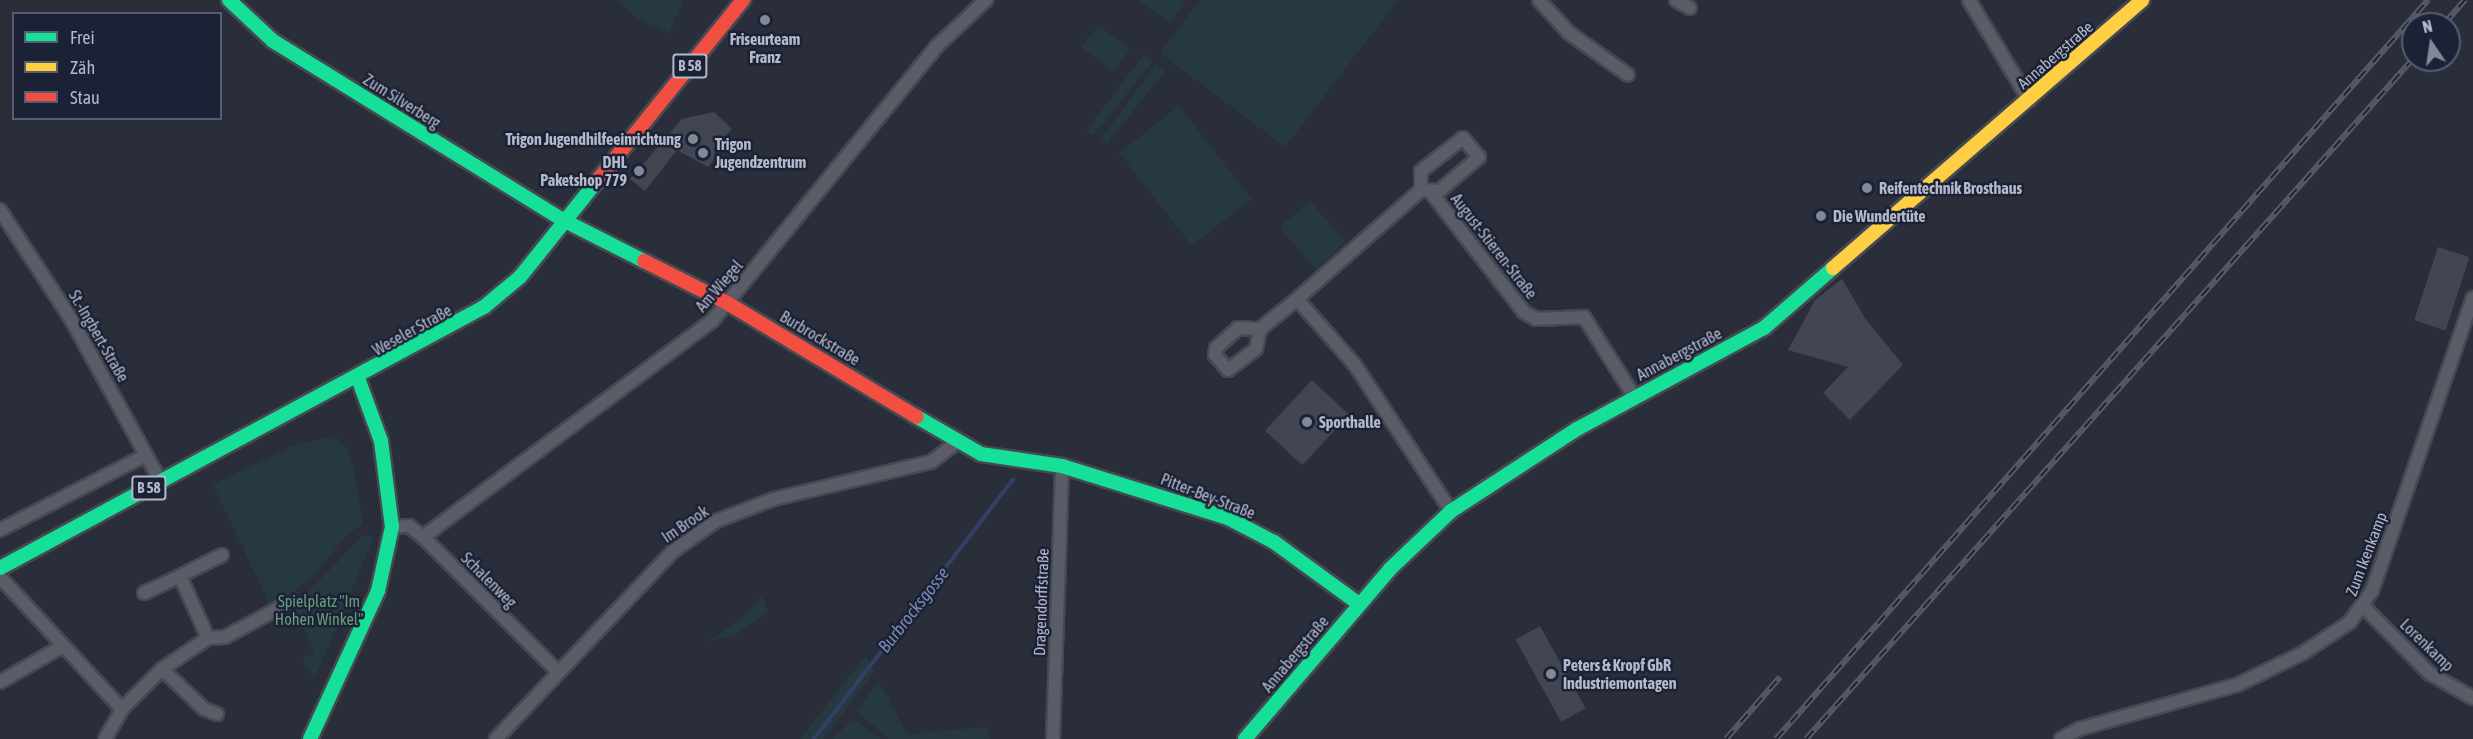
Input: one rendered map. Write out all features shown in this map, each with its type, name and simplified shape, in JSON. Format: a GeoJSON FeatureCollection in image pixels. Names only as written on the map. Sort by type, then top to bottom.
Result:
{"type":"FeatureCollection","features":[{"type":"Feature","properties":{"kind":"street","name":"Zum Silverberg"},"geometry":{"type":"LineString","coordinates":[[229,0],[273,41],[565,221]]}},
{"type":"Feature","properties":{"kind":"street","name":"Weseler Straße"},"geometry":{"type":"LineString","coordinates":[[0,568],[358,378],[484,308],[520,277],[743,0]]}},
{"type":"Feature","properties":{"kind":"street","name":"Am Wiegel"},"geometry":{"type":"LineString","coordinates":[[423,537],[712,321],[729,304],[936,47],[986,0]]}},
{"type":"Feature","properties":{"kind":"street"},"geometry":{"type":"LineString","coordinates":[[1539,0],[1569,33],[1628,75]]}},
{"type":"Feature","properties":{"kind":"street"},"geometry":{"type":"LineString","coordinates":[[1676,0],[1690,8]]}},
{"type":"Feature","properties":{"kind":"street"},"geometry":{"type":"LineString","coordinates":[[1969,0],[2029,100]]}},
{"type":"Feature","properties":{"kind":"street","name":"Annabergstraße"},"geometry":{"type":"LineString","coordinates":[[1245,739],[1359,604],[1451,511],[1508,471],[1635,396],[1764,328],[2029,100],[2139,1]]}},
{"type":"Feature","properties":{"kind":"street","name":"August-Stieren-Straße"},"geometry":{"type":"LineString","coordinates":[[1260,329],[1425,191],[1439,191],[1479,157],[1463,138],[1421,171],[1425,191],[1524,312],[1536,319],[1584,317],[1635,396]]}},
{"type":"Feature","properties":{"kind":"street","name":"St.-Ingbert-Straße"},"geometry":{"type":"LineString","coordinates":[[0,210],[71,319],[161,482]]}},
{"type":"Feature","properties":{"kind":"street","name":"Burbrockstraße"},"geometry":{"type":"LineString","coordinates":[[565,221],[729,304],[981,454],[1062,466]]}},
{"type":"Feature","properties":{"kind":"street","name":"Zum Ikenkamp"},"geometry":{"type":"LineString","coordinates":[[2061,739],[2079,729],[2237,685],[2303,653],[2350,622],[2364,607],[2473,298]]}},
{"type":"Feature","properties":{"kind":"street"},"geometry":{"type":"LineString","coordinates":[[1297,299],[1355,364],[1399,439],[1451,511]]}},
{"type":"Feature","properties":{"kind":"street"},"geometry":{"type":"LineString","coordinates":[[310,739],[364,629],[378,591],[392,527],[381,441],[358,378]]}},
{"type":"Feature","properties":{"kind":"street","name":"Im Brook"},"geometry":{"type":"LineString","coordinates":[[496,739],[557,671],[673,551],[717,521],[774,499],[931,462],[958,442]]}},
{"type":"Feature","properties":{"kind":"street"},"geometry":{"type":"LineString","coordinates":[[0,530],[146,455]]}},
{"type":"Feature","properties":{"kind":"street","name":"Pitter-Bey-Straße"},"geometry":{"type":"LineString","coordinates":[[1062,466],[1228,518],[1274,542],[1359,604]]}},
{"type":"Feature","properties":{"kind":"street","name":"Dragendorffstraße"},"geometry":{"type":"LineString","coordinates":[[1053,739],[1062,466]]}},
{"type":"Feature","properties":{"kind":"street","name":"Schalenweg"},"geometry":{"type":"LineString","coordinates":[[392,527],[409,525],[423,537],[557,671]]}},
{"type":"Feature","properties":{"kind":"street"},"geometry":{"type":"LineString","coordinates":[[144,593],[222,555]]}},
{"type":"Feature","properties":{"kind":"street"},"geometry":{"type":"LineString","coordinates":[[180,576],[208,638]]}},
{"type":"Feature","properties":{"kind":"street"},"geometry":{"type":"LineString","coordinates":[[0,577],[61,647],[122,709]]}},
{"type":"Feature","properties":{"kind":"street"},"geometry":{"type":"LineString","coordinates":[[105,739],[122,709],[162,669],[208,638],[225,637],[283,606]]}},
{"type":"Feature","properties":{"kind":"street","name":"Lorenkamp"},"geometry":{"type":"LineString","coordinates":[[2364,607],[2429,673],[2473,698]]}},
{"type":"Feature","properties":{"kind":"street"},"geometry":{"type":"LineString","coordinates":[[0,682],[61,647]]}},
{"type":"Feature","properties":{"kind":"street"},"geometry":{"type":"LineString","coordinates":[[162,669],[204,709],[217,714]]}},
{"type":"Feature","properties":{"kind":"green space"},"geometry":{"type":"Polygon","coordinates":[[[617,0],[684,0],[669,33],[635,17],[617,0]]]}},
{"type":"Feature","properties":{"kind":"green space"},"geometry":{"type":"Polygon","coordinates":[[[1139,0],[1187,0],[1170,23],[1139,0]]]}},
{"type":"Feature","properties":{"kind":"green space"},"geometry":{"type":"Polygon","coordinates":[[[1200,0],[1398,0],[1285,147],[1160,53],[1200,0]]]}},
{"type":"Feature","properties":{"kind":"green space"},"geometry":{"type":"Polygon","coordinates":[[[1098,25],[1130,49],[1113,71],[1081,47],[1098,25]]]}},
{"type":"Feature","properties":{"kind":"green space"},"geometry":{"type":"Polygon","coordinates":[[[1144,54],[1153,61],[1093,136],[1086,131],[1144,54]]]}},
{"type":"Feature","properties":{"kind":"green space"},"geometry":{"type":"Polygon","coordinates":[[[1156,64],[1165,71],[1107,144],[1101,139],[1156,64]]]}},
{"type":"Feature","properties":{"kind":"green space"},"geometry":{"type":"Polygon","coordinates":[[[1179,106],[1252,199],[1192,246],[1119,153],[1179,106]]]}},
{"type":"Feature","properties":{"kind":"green space"},"geometry":{"type":"Polygon","coordinates":[[[1310,201],[1346,243],[1316,269],[1280,227],[1310,201]]]}},
{"type":"Feature","properties":{"kind":"green space"},"geometry":{"type":"Polygon","coordinates":[[[335,436],[347,450],[354,470],[363,523],[346,536],[315,574],[272,609],[213,485],[292,446],[335,436]]]}},
{"type":"Feature","properties":{"kind":"green space","name":"Spielplatz \"Im Hohen Winkel\""},"geometry":{"type":"Polygon","coordinates":[[[364,535],[374,537],[314,680],[302,660],[315,652],[293,607],[364,535]]]}},
{"type":"Feature","properties":{"kind":"green space"},"geometry":{"type":"Polygon","coordinates":[[[762,596],[768,611],[764,615],[734,635],[708,641],[739,621],[762,596]]]}},
{"type":"Feature","properties":{"kind":"green space"},"geometry":{"type":"Polygon","coordinates":[[[866,655],[874,672],[824,739],[800,739],[866,655]]]}},
{"type":"Feature","properties":{"kind":"green space"},"geometry":{"type":"Polygon","coordinates":[[[879,681],[907,734],[986,727],[990,739],[889,739],[856,711],[879,681]]]}},
{"type":"Feature","properties":{"kind":"green space"},"geometry":{"type":"Polygon","coordinates":[[[853,719],[881,739],[833,739],[853,719]]]}},
{"type":"Feature","properties":{"kind":"building","name":"Trigon Jugendhilfeeinrichtung"},"geometry":{"type":"Polygon","coordinates":[[[714,112],[732,129],[714,148],[715,157],[708,167],[677,150],[645,191],[630,179],[682,119],[714,112]]]}},
{"type":"Feature","properties":{"kind":"building"},"geometry":{"type":"Polygon","coordinates":[[[2438,247],[2469,257],[2446,330],[2414,320],[2438,247]]]}},
{"type":"Feature","properties":{"kind":"building"},"geometry":{"type":"Polygon","coordinates":[[[1842,279],[1865,318],[1903,365],[1850,420],[1823,393],[1848,367],[1788,350],[1815,300],[1842,279]]]}},
{"type":"Feature","properties":{"kind":"building","name":"Sporthalle"},"geometry":{"type":"Polygon","coordinates":[[[1312,380],[1349,415],[1302,465],[1265,430],[1312,380]]]}},
{"type":"Feature","properties":{"kind":"building","name":"Peters & Kropf GbR Industriemontagen"},"geometry":{"type":"Polygon","coordinates":[[[1540,626],[1586,708],[1561,722],[1516,640],[1540,626]]]}},
{"type":"Feature","properties":{"kind":"waterway","name":"Burbrocksgosse"},"geometry":{"type":"LineString","coordinates":[[814,739],[1013,480]]}},
{"type":"Feature","properties":{"kind":"railway"},"geometry":{"type":"LineString","coordinates":[[1776,739],[2428,0]]}},
{"type":"Feature","properties":{"kind":"railway"},"geometry":{"type":"LineString","coordinates":[[2454,12],[2465,0]]}},
{"type":"Feature","properties":{"kind":"railway"},"geometry":{"type":"LineString","coordinates":[[1806,739],[2401,72]]}},
{"type":"Feature","properties":{"kind":"railway"},"geometry":{"type":"LineString","coordinates":[[1726,739],[1780,677]]}},
{"type":"Feature","properties":{"kind":"traffic: fast"},"geometry":{"type":"LineString","coordinates":[[229,0],[273,41],[565,221],[644,261]]}},
{"type":"Feature","properties":{"kind":"traffic: fast"},"geometry":{"type":"LineString","coordinates":[[0,568],[484,307],[520,277],[597,181]]}},
{"type":"Feature","properties":{"kind":"traffic: fast"},"geometry":{"type":"LineString","coordinates":[[1245,739],[1391,568],[1451,511],[1577,429],[1764,328],[1833,268]]}},
{"type":"Feature","properties":{"kind":"traffic: fast"},"geometry":{"type":"LineString","coordinates":[[310,739],[378,591],[392,527],[381,441],[358,378]]}},
{"type":"Feature","properties":{"kind":"traffic: fast"},"geometry":{"type":"LineString","coordinates":[[917,417],[981,454],[1062,466],[1228,518],[1274,542],[1359,604]]}},
{"type":"Feature","properties":{"kind":"traffic: slow"},"geometry":{"type":"LineString","coordinates":[[1833,268],[2142,0]]}},
{"type":"Feature","properties":{"kind":"traffic: jam"},"geometry":{"type":"LineString","coordinates":[[597,181],[743,0]]}},
{"type":"Feature","properties":{"kind":"traffic: jam"},"geometry":{"type":"LineString","coordinates":[[644,261],[729,304],[917,417]]}},
{"type":"Feature","properties":{"kind":"place","name":"Friseurteam Franz"},"geometry":{"type":"Point","coordinates":[765,20]}},
{"type":"Feature","properties":{"kind":"place","name":"Trigon Jugendhilfeeinrichtung"},"geometry":{"type":"Point","coordinates":[693,139]}},
{"type":"Feature","properties":{"kind":"place","name":"Trigon Jugendzentrum"},"geometry":{"type":"Point","coordinates":[703,153]}},
{"type":"Feature","properties":{"kind":"place","name":"DHL Paketshop 779"},"geometry":{"type":"Point","coordinates":[639,171]}},
{"type":"Feature","properties":{"kind":"place","name":"Reifentechnik Brosthaus"},"geometry":{"type":"Point","coordinates":[1867,188]}},
{"type":"Feature","properties":{"kind":"place","name":"Die Wundertüte"},"geometry":{"type":"Point","coordinates":[1821,216]}},
{"type":"Feature","properties":{"kind":"place","name":"Sporthalle"},"geometry":{"type":"Point","coordinates":[1307,422]}},
{"type":"Feature","properties":{"kind":"place","name":"Peters & Kropf GbR Industriemontagen"},"geometry":{"type":"Point","coordinates":[1551,674]}}]}
